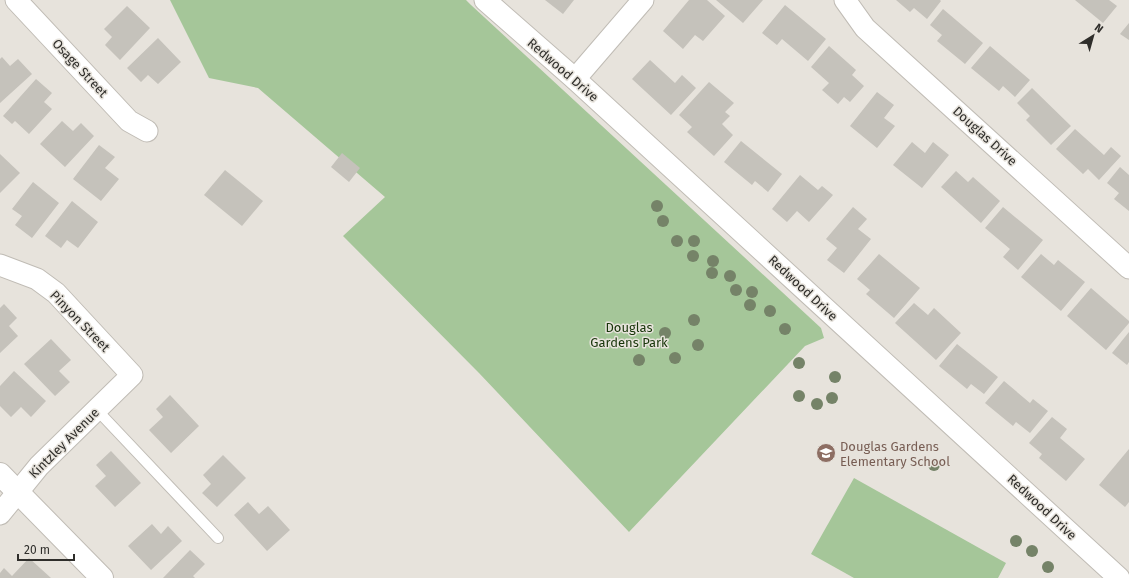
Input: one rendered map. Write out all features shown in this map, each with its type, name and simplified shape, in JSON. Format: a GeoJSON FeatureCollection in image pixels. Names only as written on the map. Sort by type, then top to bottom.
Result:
{"type":"FeatureCollection","features":[{"type":"Feature","properties":{"kind":"street","name":"Osage Street"},"geometry":{"type":"LineString","coordinates":[[16,0],[129,121],[147,131]]}},
{"type":"Feature","properties":{"kind":"street","name":"Redwood Drive"},"geometry":{"type":"LineString","coordinates":[[485,0],[575,79],[1120,578]]}},
{"type":"Feature","properties":{"kind":"street"},"geometry":{"type":"LineString","coordinates":[[575,79],[643,0]]}},
{"type":"Feature","properties":{"kind":"street","name":"Douglas Drive"},"geometry":{"type":"LineString","coordinates":[[845,0],[866,28],[1129,268]]}},
{"type":"Feature","properties":{"kind":"street","name":"Pinyon Street"},"geometry":{"type":"LineString","coordinates":[[0,265],[37,279],[56,293],[132,375]]}},
{"type":"Feature","properties":{"kind":"street","name":"Kintzley Avenue"},"geometry":{"type":"LineString","coordinates":[[0,514],[16,492],[39,466],[132,375]]}},
{"type":"Feature","properties":{"kind":"street"},"geometry":{"type":"LineString","coordinates":[[0,474],[102,578]]}},
{"type":"Feature","properties":{"kind":"street"},"geometry":{"type":"LineString","coordinates":[[1120,578],[1129,568]]}},
{"type":"Feature","properties":{"kind":"lane"},"geometry":{"type":"LineString","coordinates":[[97,410],[218,538]]}},
{"type":"Feature","properties":{"kind":"green space","name":"Douglas Gardens Park"},"geometry":{"type":"Polygon","coordinates":[[[170,0],[466,0],[821,328],[824,338],[805,346],[629,532],[479,373],[343,236],[385,197],[258,88],[209,78],[170,0]]]}},
{"type":"Feature","properties":{"kind":"green space"},"geometry":{"type":"Polygon","coordinates":[[[854,478],[1006,563],[998,578],[854,578],[811,554],[854,478]]]}},
{"type":"Feature","properties":{"kind":"building"},"geometry":{"type":"Polygon","coordinates":[[[545,0],[574,0],[563,14],[545,0]]]}},
{"type":"Feature","properties":{"kind":"building"},"geometry":{"type":"Polygon","coordinates":[[[689,0],[707,0],[725,16],[703,41],[695,35],[683,49],[663,31],[689,0]]]}},
{"type":"Feature","properties":{"kind":"building"},"geometry":{"type":"Polygon","coordinates":[[[716,0],[763,0],[743,23],[716,0]]]}},
{"type":"Feature","properties":{"kind":"building"},"geometry":{"type":"Polygon","coordinates":[[[896,0],[941,1],[927,19],[914,8],[910,12],[896,0]]]}},
{"type":"Feature","properties":{"kind":"building"},"geometry":{"type":"Polygon","coordinates":[[[1075,0],[1109,0],[1117,6],[1103,23],[1075,0]]]}},
{"type":"Feature","properties":{"kind":"building"},"geometry":{"type":"Polygon","coordinates":[[[785,5],[826,39],[808,61],[782,39],[777,45],[762,33],[785,5]]]}},
{"type":"Feature","properties":{"kind":"building"},"geometry":{"type":"Polygon","coordinates":[[[127,6],[150,28],[120,60],[105,45],[112,37],[104,29],[127,6]]]}},
{"type":"Feature","properties":{"kind":"building"},"geometry":{"type":"Polygon","coordinates":[[[943,9],[983,43],[965,64],[937,41],[942,35],[930,25],[943,9]]]}},
{"type":"Feature","properties":{"kind":"building"},"geometry":{"type":"Polygon","coordinates":[[[1129,23],[1129,40],[1120,34],[1129,23]]]}},
{"type":"Feature","properties":{"kind":"building"},"geometry":{"type":"Polygon","coordinates":[[[158,38],[181,62],[158,84],[148,75],[141,82],[127,68],[158,38]]]}},
{"type":"Feature","properties":{"kind":"building"},"geometry":{"type":"Polygon","coordinates":[[[829,46],[856,70],[852,75],[864,86],[850,102],[844,97],[838,104],[822,90],[829,83],[811,67],[829,46]]]}},
{"type":"Feature","properties":{"kind":"building"},"geometry":{"type":"Polygon","coordinates":[[[990,46],[1030,80],[1015,97],[1003,86],[999,91],[971,68],[990,46]]]}},
{"type":"Feature","properties":{"kind":"building"},"geometry":{"type":"Polygon","coordinates":[[[2,57],[10,66],[18,59],[32,74],[0,103],[0,59],[2,57]]]}},
{"type":"Feature","properties":{"kind":"building"},"geometry":{"type":"Polygon","coordinates":[[[650,60],[675,83],[682,75],[696,88],[671,115],[632,79],[650,60]]]}},
{"type":"Feature","properties":{"kind":"building"},"geometry":{"type":"Polygon","coordinates":[[[36,79],[52,93],[44,102],[52,109],[29,134],[15,121],[12,124],[3,116],[36,79]]]}},
{"type":"Feature","properties":{"kind":"building"},"geometry":{"type":"Polygon","coordinates":[[[709,82],[734,103],[725,112],[730,116],[722,124],[733,135],[714,156],[687,132],[692,127],[679,115],[709,82]]]}},
{"type":"Feature","properties":{"kind":"building"},"geometry":{"type":"Polygon","coordinates":[[[1032,88],[1071,126],[1051,145],[1026,120],[1030,116],[1017,103],[1032,88]]]}},
{"type":"Feature","properties":{"kind":"building"},"geometry":{"type":"Polygon","coordinates":[[[877,92],[894,105],[884,118],[895,126],[877,148],[850,126],[877,92]]]}},
{"type":"Feature","properties":{"kind":"building"},"geometry":{"type":"Polygon","coordinates":[[[62,121],[73,131],[81,123],[94,136],[65,167],[40,144],[62,121]]]}},
{"type":"Feature","properties":{"kind":"building"},"geometry":{"type":"Polygon","coordinates":[[[1075,129],[1104,155],[1111,147],[1121,156],[1099,180],[1088,169],[1083,174],[1056,149],[1075,129]]]}},
{"type":"Feature","properties":{"kind":"building"},"geometry":{"type":"Polygon","coordinates":[[[741,141],[782,174],[768,192],[755,181],[752,185],[724,162],[741,141]]]}},
{"type":"Feature","properties":{"kind":"building"},"geometry":{"type":"Polygon","coordinates":[[[912,142],[925,153],[933,142],[949,155],[922,188],[893,165],[912,142]]]}},
{"type":"Feature","properties":{"kind":"building"},"geometry":{"type":"Polygon","coordinates":[[[99,145],[115,157],[105,168],[119,179],[101,201],[73,179],[99,145]]]}},
{"type":"Feature","properties":{"kind":"building"},"geometry":{"type":"Polygon","coordinates":[[[342,153],[360,168],[349,182],[331,167],[342,153]]]}},
{"type":"Feature","properties":{"kind":"building"},"geometry":{"type":"Polygon","coordinates":[[[0,154],[20,173],[0,193],[0,154]]]}},
{"type":"Feature","properties":{"kind":"building"},"geometry":{"type":"Polygon","coordinates":[[[1120,167],[1129,175],[1129,211],[1114,199],[1119,193],[1107,183],[1120,167]]]}},
{"type":"Feature","properties":{"kind":"building"},"geometry":{"type":"Polygon","coordinates":[[[225,170],[263,201],[242,226],[204,195],[225,170]]]}},
{"type":"Feature","properties":{"kind":"building"},"geometry":{"type":"Polygon","coordinates":[[[956,171],[968,182],[973,177],[1000,201],[981,223],[941,187],[956,171]]]}},
{"type":"Feature","properties":{"kind":"building"},"geometry":{"type":"Polygon","coordinates":[[[800,175],[818,190],[822,186],[833,195],[809,222],[797,211],[787,222],[772,209],[800,175]]]}},
{"type":"Feature","properties":{"kind":"building"},"geometry":{"type":"Polygon","coordinates":[[[33,182],[59,203],[32,238],[15,225],[22,216],[12,209],[33,182]]]}},
{"type":"Feature","properties":{"kind":"building"},"geometry":{"type":"Polygon","coordinates":[[[72,201],[98,222],[78,248],[67,240],[61,248],[45,236],[72,201]]]}},
{"type":"Feature","properties":{"kind":"building"},"geometry":{"type":"Polygon","coordinates":[[[853,207],[867,219],[858,229],[871,239],[844,273],[827,260],[837,248],[826,239],[853,207]]]}},
{"type":"Feature","properties":{"kind":"building"},"geometry":{"type":"Polygon","coordinates":[[[1003,207],[1043,240],[1018,270],[1003,257],[1010,249],[985,228],[1003,207]]]}},
{"type":"Feature","properties":{"kind":"building"},"geometry":{"type":"Polygon","coordinates":[[[879,254],[920,288],[894,318],[866,294],[870,290],[857,279],[879,254]]]}},
{"type":"Feature","properties":{"kind":"building"},"geometry":{"type":"Polygon","coordinates":[[[1041,254],[1054,265],[1058,260],[1085,282],[1061,311],[1021,277],[1041,254]]]}},
{"type":"Feature","properties":{"kind":"building"},"geometry":{"type":"Polygon","coordinates":[[[1091,288],[1129,321],[1129,323],[1106,350],[1067,316],[1091,288]]]}},
{"type":"Feature","properties":{"kind":"building"},"geometry":{"type":"Polygon","coordinates":[[[914,303],[928,315],[934,308],[961,333],[936,360],[895,323],[914,303]]]}},
{"type":"Feature","properties":{"kind":"building"},"geometry":{"type":"Polygon","coordinates":[[[4,304],[17,318],[9,326],[18,336],[0,353],[0,308],[4,304]]]}},
{"type":"Feature","properties":{"kind":"building"},"geometry":{"type":"Polygon","coordinates":[[[1129,332],[1129,362],[1127,365],[1112,353],[1129,332]]]}},
{"type":"Feature","properties":{"kind":"building"},"geometry":{"type":"Polygon","coordinates":[[[51,339],[71,360],[59,371],[70,382],[55,396],[24,364],[51,339]]]}},
{"type":"Feature","properties":{"kind":"building"},"geometry":{"type":"Polygon","coordinates":[[[957,344],[998,377],[984,394],[971,384],[967,389],[939,366],[957,344]]]}},
{"type":"Feature","properties":{"kind":"building"},"geometry":{"type":"Polygon","coordinates":[[[14,371],[46,401],[31,417],[21,407],[11,417],[0,406],[0,386],[14,371]]]}},
{"type":"Feature","properties":{"kind":"building"},"geometry":{"type":"Polygon","coordinates":[[[1004,381],[1030,403],[1033,399],[1048,411],[1030,433],[1016,422],[1013,426],[985,403],[1004,381]]]}},
{"type":"Feature","properties":{"kind":"building"},"geometry":{"type":"Polygon","coordinates":[[[170,395],[199,426],[171,453],[149,430],[163,417],[156,409],[170,395]]]}},
{"type":"Feature","properties":{"kind":"building"},"geometry":{"type":"Polygon","coordinates":[[[1052,417],[1067,429],[1060,438],[1085,459],[1066,481],[1039,458],[1042,454],[1029,443],[1052,417]]]}},
{"type":"Feature","properties":{"kind":"building"},"geometry":{"type":"Polygon","coordinates":[[[1129,449],[1129,502],[1125,507],[1099,485],[1129,449]]]}},
{"type":"Feature","properties":{"kind":"building"},"geometry":{"type":"Polygon","coordinates":[[[111,451],[141,483],[115,507],[95,486],[106,476],[96,465],[111,451]]]}},
{"type":"Feature","properties":{"kind":"building"},"geometry":{"type":"Polygon","coordinates":[[[223,455],[246,478],[217,507],[202,493],[211,484],[203,475],[223,455]]]}},
{"type":"Feature","properties":{"kind":"building"},"geometry":{"type":"Polygon","coordinates":[[[248,502],[259,514],[268,506],[290,530],[267,551],[234,515],[248,502]]]}},
{"type":"Feature","properties":{"kind":"building"},"geometry":{"type":"Polygon","coordinates":[[[152,524],[161,534],[168,526],[182,541],[151,570],[128,546],[152,524]]]}},
{"type":"Feature","properties":{"kind":"building"},"geometry":{"type":"Polygon","coordinates":[[[190,550],[205,564],[193,576],[195,578],[163,578],[190,550]]]}},
{"type":"Feature","properties":{"kind":"building"},"geometry":{"type":"Polygon","coordinates":[[[29,558],[51,578],[0,578],[0,573],[4,568],[12,576],[29,558]]]}},
{"type":"Feature","properties":{"kind":"place","name":"Douglas Gardens Elementary School"},"geometry":{"type":"Point","coordinates":[826,453]}}]}
